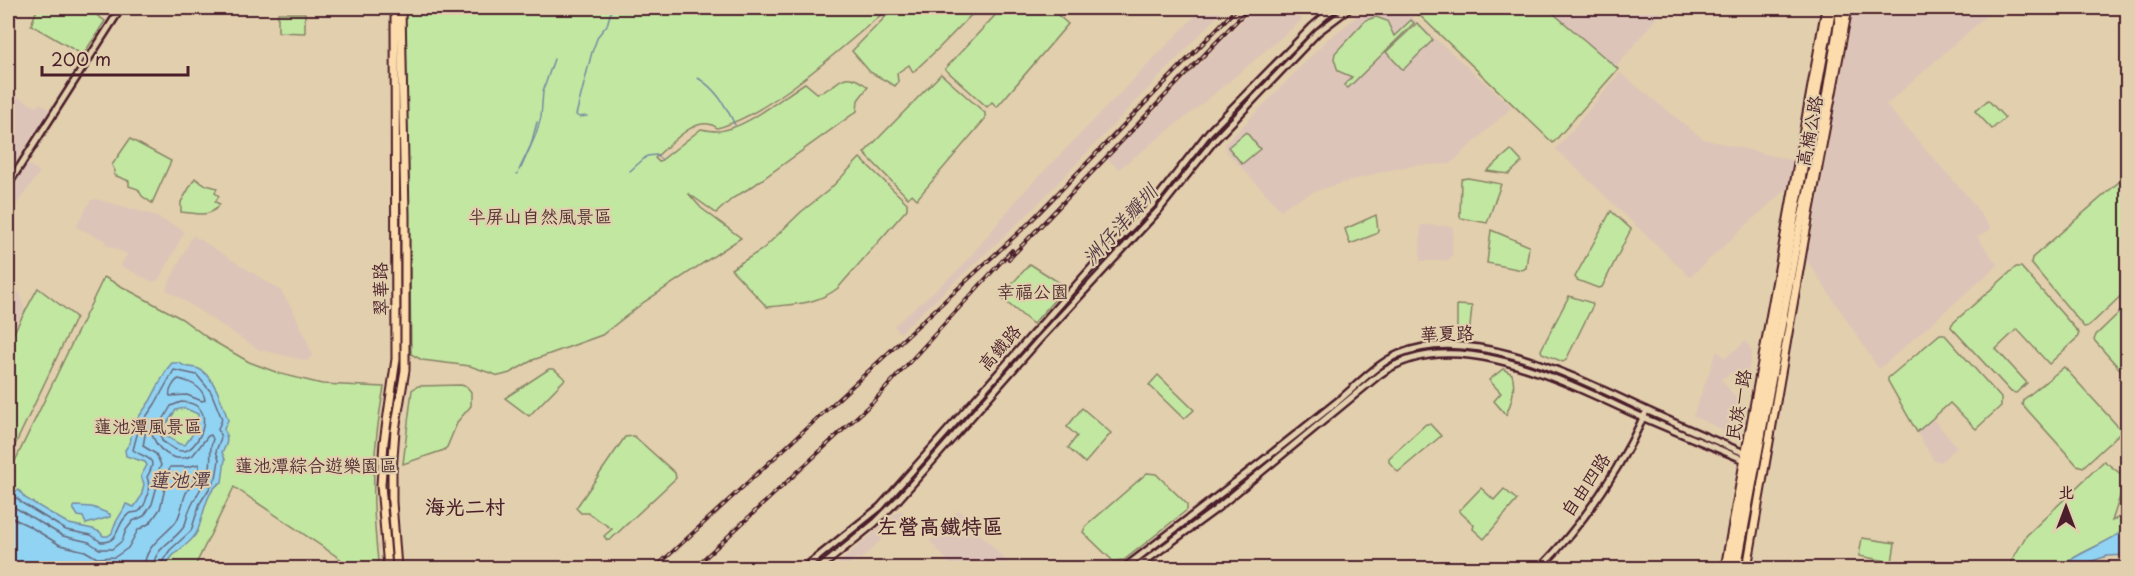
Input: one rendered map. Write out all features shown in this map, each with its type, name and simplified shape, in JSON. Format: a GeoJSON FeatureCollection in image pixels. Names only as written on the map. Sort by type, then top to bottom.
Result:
{"type":"FeatureCollection","features":[{"type":"Feature","properties":{"kind":"main road","name":"翠華路"},"geometry":{"type":"LineString","coordinates":[[388,568],[381,485],[384,442],[396,359],[395,8]]}},
{"type":"Feature","properties":{"kind":"main road","name":"翠華路"},"geometry":{"type":"LineString","coordinates":[[397,568],[392,485],[395,430],[405,370],[401,8]]}},
{"type":"Feature","properties":{"kind":"main road","name":"高楠公路"},"geometry":{"type":"LineString","coordinates":[[1789,249],[1826,8]]}},
{"type":"Feature","properties":{"kind":"main road","name":"高楠公路"},"geometry":{"type":"LineString","coordinates":[[1789,249],[1832,8]]}},
{"type":"Feature","properties":{"kind":"main road","name":"高楠公路"},"geometry":{"type":"LineString","coordinates":[[1789,249],[1817,150],[1841,8]]}},
{"type":"Feature","properties":{"kind":"main road","name":"高楠公路"},"geometry":{"type":"LineString","coordinates":[[1801,260],[1848,8]]}},
{"type":"Feature","properties":{"kind":"main road","name":"民族一路"},"geometry":{"type":"LineString","coordinates":[[1731,568],[1789,249]]}},
{"type":"Feature","properties":{"kind":"main road","name":"民族一路"},"geometry":{"type":"LineString","coordinates":[[1747,568],[1801,260]]}},
{"type":"Feature","properties":{"kind":"main road","name":"民族一路"},"geometry":{"type":"LineString","coordinates":[[1725,568],[1750,459]]}},
{"type":"Feature","properties":{"kind":"main road","name":"民族一路"},"geometry":{"type":"LineString","coordinates":[[1737,568],[1750,459]]}},
{"type":"Feature","properties":{"kind":"street"},"geometry":{"type":"LineString","coordinates":[[8,185],[121,8]]}},
{"type":"Feature","properties":{"kind":"street","name":"高鐵路"},"geometry":{"type":"LineString","coordinates":[[804,568],[880,507],[1087,273],[1152,205],[1209,132],[1312,27],[1334,8]]}},
{"type":"Feature","properties":{"kind":"street","name":"高鐵路"},"geometry":{"type":"LineString","coordinates":[[820,568],[875,523],[898,500],[1039,340],[1158,211],[1214,141],[1318,32],[1350,8]]}},
{"type":"Feature","properties":{"kind":"street","name":"華夏路"},"geometry":{"type":"LineString","coordinates":[[1124,568],[1338,401],[1378,367],[1400,354],[1435,347],[1483,348],[1565,373],[1750,459]]}},
{"type":"Feature","properties":{"kind":"street","name":"華夏路"},"geometry":{"type":"LineString","coordinates":[[1136,568],[1215,510],[1382,372],[1416,357],[1453,354],[1482,356],[1508,363],[1551,377],[1644,418],[1750,459]]}},
{"type":"Feature","properties":{"kind":"street","name":"自由四路"},"geometry":{"type":"LineString","coordinates":[[1540,568],[1564,543],[1608,483],[1647,410]]}},
{"type":"Feature","properties":{"kind":"shaded area"},"geometry":{"type":"Polygon","coordinates":[[[1203,8],[1225,8],[1031,211],[900,333],[894,326],[961,268],[1020,196],[1203,8]]]}},
{"type":"Feature","properties":{"kind":"shaded area"},"geometry":{"type":"Polygon","coordinates":[[[1254,8],[1313,8],[1300,17],[1302,20],[1202,104],[1119,169],[1108,159],[1254,8]]]}},
{"type":"Feature","properties":{"kind":"shaded area"},"geometry":{"type":"Polygon","coordinates":[[[1374,8],[1401,8],[1512,107],[1450,164],[1417,165],[1352,180],[1316,191],[1290,203],[1281,210],[1227,152],[1225,144],[1328,39],[1358,16],[1374,8]]]}},
{"type":"Feature","properties":{"kind":"shaded area"},"geometry":{"type":"Polygon","coordinates":[[[1547,8],[1657,8],[1662,11],[1616,67],[1547,8]]]}},
{"type":"Feature","properties":{"kind":"shaded area"},"geometry":{"type":"Polygon","coordinates":[[[1854,8],[1995,8],[1886,105],[1968,197],[1991,229],[1977,237],[1998,265],[1879,369],[1807,260],[1854,8]]]}},
{"type":"Feature","properties":{"kind":"shaded area"},"geometry":{"type":"Polygon","coordinates":[[[1620,73],[1703,139],[1794,161],[1790,185],[1690,277],[1556,149],[1620,73]]]}},
{"type":"Feature","properties":{"kind":"shaded area"},"geometry":{"type":"Polygon","coordinates":[[[8,92],[36,107],[40,103],[50,110],[8,172],[8,92]]]}},
{"type":"Feature","properties":{"kind":"shaded area"},"geometry":{"type":"Polygon","coordinates":[[[27,164],[40,172],[8,216],[8,185],[12,187],[27,164]]]}},
{"type":"Feature","properties":{"kind":"shaded area"},"geometry":{"type":"Polygon","coordinates":[[[96,199],[150,214],[182,229],[184,233],[159,279],[153,282],[121,266],[127,254],[76,227],[91,200],[96,199]]]}},
{"type":"Feature","properties":{"kind":"shaded area"},"geometry":{"type":"Polygon","coordinates":[[[1421,225],[1453,228],[1452,256],[1449,260],[1420,261],[1421,225]]]}},
{"type":"Feature","properties":{"kind":"shaded area"},"geometry":{"type":"Polygon","coordinates":[[[193,235],[281,291],[294,312],[313,355],[307,361],[258,349],[166,289],[193,235]]]}},
{"type":"Feature","properties":{"kind":"shaded area"},"geometry":{"type":"Polygon","coordinates":[[[19,291],[24,308],[8,339],[8,302],[19,291]]]}},
{"type":"Feature","properties":{"kind":"shaded area"},"geometry":{"type":"Polygon","coordinates":[[[1746,341],[1752,352],[1747,377],[1741,382],[1733,372],[1721,379],[1745,409],[1742,433],[1734,435],[1693,416],[1717,351],[1725,358],[1746,341]]]}},
{"type":"Feature","properties":{"kind":"shaded area"},"geometry":{"type":"Polygon","coordinates":[[[1933,419],[1957,447],[1941,462],[1934,461],[1917,432],[1933,419]]]}},
{"type":"Feature","properties":{"kind":"shaded area"},"geometry":{"type":"Polygon","coordinates":[[[900,510],[906,516],[860,560],[857,557],[846,568],[833,568],[900,510]]]}},
{"type":"Feature","properties":{"kind":"shaded area"},"geometry":{"type":"Polygon","coordinates":[[[958,510],[1013,568],[953,568],[930,541],[958,510]]]}},
{"type":"Feature","properties":{"kind":"green space"},"geometry":{"type":"Polygon","coordinates":[[[41,8],[99,9],[95,14],[105,21],[83,55],[31,25],[36,12],[41,8]]]}},
{"type":"Feature","properties":{"kind":"green space","name":"半屏山自然風景區"},"geometry":{"type":"Polygon","coordinates":[[[432,8],[889,8],[807,76],[761,108],[739,120],[717,128],[709,124],[693,127],[684,132],[655,158],[659,162],[701,129],[727,130],[750,120],[805,83],[817,93],[825,91],[845,78],[851,78],[868,87],[858,100],[857,111],[733,198],[716,213],[688,193],[701,208],[741,238],[644,302],[602,335],[533,360],[510,373],[499,376],[470,366],[422,360],[411,354],[408,138],[402,13],[432,8]]]}},
{"type":"Feature","properties":{"kind":"green space"},"geometry":{"type":"Polygon","coordinates":[[[894,8],[978,8],[913,72],[909,65],[897,73],[898,82],[895,86],[870,72],[852,51],[894,8]]]}},
{"type":"Feature","properties":{"kind":"green space"},"geometry":{"type":"Polygon","coordinates":[[[1002,8],[1050,8],[1068,24],[997,107],[992,102],[987,107],[945,69],[1002,8]]]}},
{"type":"Feature","properties":{"kind":"green space"},"geometry":{"type":"Polygon","coordinates":[[[1412,8],[1547,8],[1618,69],[1553,143],[1412,8]]]}},
{"type":"Feature","properties":{"kind":"green space"},"geometry":{"type":"Polygon","coordinates":[[[278,13],[305,13],[305,33],[278,32],[278,13]]]}},
{"type":"Feature","properties":{"kind":"green space"},"geometry":{"type":"Polygon","coordinates":[[[1376,17],[1387,21],[1394,36],[1411,20],[1414,23],[1348,88],[1344,85],[1352,77],[1338,71],[1334,59],[1335,53],[1366,20],[1376,17]]]}},
{"type":"Feature","properties":{"kind":"green space"},"geometry":{"type":"Polygon","coordinates":[[[1417,23],[1433,40],[1403,70],[1386,52],[1417,23]]]}},
{"type":"Feature","properties":{"kind":"green space"},"geometry":{"type":"Polygon","coordinates":[[[941,74],[985,113],[985,119],[917,199],[912,194],[908,198],[864,153],[941,74]]]}},
{"type":"Feature","properties":{"kind":"green space"},"geometry":{"type":"Polygon","coordinates":[[[1988,100],[2005,118],[1992,129],[1975,111],[1988,100]]]}},
{"type":"Feature","properties":{"kind":"green space"},"geometry":{"type":"Polygon","coordinates":[[[1246,132],[1260,149],[1242,164],[1228,147],[1246,132]]]}},
{"type":"Feature","properties":{"kind":"green space"},"geometry":{"type":"Polygon","coordinates":[[[130,139],[171,161],[152,203],[142,196],[138,189],[129,186],[129,181],[114,175],[112,165],[130,139]]]}},
{"type":"Feature","properties":{"kind":"green space"},"geometry":{"type":"Polygon","coordinates":[[[1511,150],[1522,162],[1509,174],[1487,171],[1511,150]]]}},
{"type":"Feature","properties":{"kind":"green space"},"geometry":{"type":"Polygon","coordinates":[[[860,158],[907,203],[907,209],[838,288],[830,294],[813,301],[767,307],[731,269],[763,249],[801,212],[829,190],[860,158]]]}},
{"type":"Feature","properties":{"kind":"green space"},"geometry":{"type":"Polygon","coordinates":[[[2127,175],[2127,290],[2089,326],[2084,327],[2031,263],[2032,258],[2127,175]]]}},
{"type":"Feature","properties":{"kind":"green space"},"geometry":{"type":"Polygon","coordinates":[[[195,178],[203,184],[217,188],[215,193],[219,196],[215,202],[220,204],[212,212],[203,214],[181,212],[181,202],[195,178]]]}},
{"type":"Feature","properties":{"kind":"green space"},"geometry":{"type":"Polygon","coordinates":[[[1468,178],[1501,184],[1487,223],[1460,216],[1461,181],[1468,178]]]}},
{"type":"Feature","properties":{"kind":"green space"},"geometry":{"type":"Polygon","coordinates":[[[1611,211],[1631,229],[1602,287],[1598,288],[1577,280],[1575,277],[1611,211]]]}},
{"type":"Feature","properties":{"kind":"green space"},"geometry":{"type":"Polygon","coordinates":[[[1376,215],[1378,230],[1376,234],[1350,244],[1345,229],[1376,215]]]}},
{"type":"Feature","properties":{"kind":"green space"},"geometry":{"type":"Polygon","coordinates":[[[1491,230],[1529,246],[1526,268],[1522,270],[1487,263],[1491,230]]]}},
{"type":"Feature","properties":{"kind":"green space","name":"幸福公園"},"geometry":{"type":"Polygon","coordinates":[[[1030,264],[1066,287],[1033,324],[1000,297],[1030,264]]]}},
{"type":"Feature","properties":{"kind":"green space"},"geometry":{"type":"Polygon","coordinates":[[[2016,267],[2021,267],[2079,333],[2077,338],[2049,364],[2017,329],[1996,349],[2027,383],[2016,393],[2011,392],[1951,327],[2016,267]]]}},
{"type":"Feature","properties":{"kind":"green space","name":"蓮池潭風景區"},"geometry":{"type":"Polygon","coordinates":[[[104,277],[182,319],[208,338],[249,362],[281,374],[322,384],[384,387],[377,432],[374,474],[374,516],[378,561],[370,568],[354,568],[234,487],[194,568],[8,568],[8,470],[14,463],[104,277]]]}},
{"type":"Feature","properties":{"kind":"green space"},"geometry":{"type":"Polygon","coordinates":[[[38,288],[76,317],[14,447],[8,442],[8,343],[38,288]]]}},
{"type":"Feature","properties":{"kind":"green space"},"geometry":{"type":"Polygon","coordinates":[[[1569,296],[1593,305],[1563,362],[1542,353],[1541,350],[1569,296]]]}},
{"type":"Feature","properties":{"kind":"green space"},"geometry":{"type":"Polygon","coordinates":[[[1457,305],[1472,306],[1469,337],[1457,336],[1457,305]]]}},
{"type":"Feature","properties":{"kind":"green space"},"geometry":{"type":"Polygon","coordinates":[[[2127,305],[2127,377],[2094,340],[2096,335],[2127,305]]]}},
{"type":"Feature","properties":{"kind":"green space"},"geometry":{"type":"Polygon","coordinates":[[[1940,334],[1944,334],[2001,398],[2001,406],[1976,429],[1950,403],[1917,432],[1888,381],[1888,378],[1940,334]]]}},
{"type":"Feature","properties":{"kind":"green space"},"geometry":{"type":"Polygon","coordinates":[[[2064,367],[2122,431],[2083,467],[2077,465],[2022,404],[2023,400],[2064,367]]]}},
{"type":"Feature","properties":{"kind":"green space"},"geometry":{"type":"Polygon","coordinates":[[[549,369],[554,369],[565,379],[529,416],[505,398],[549,369]]]}},
{"type":"Feature","properties":{"kind":"green space"},"geometry":{"type":"Polygon","coordinates":[[[1503,369],[1512,374],[1514,384],[1512,400],[1506,415],[1494,401],[1501,393],[1489,380],[1503,369]]]}},
{"type":"Feature","properties":{"kind":"green space"},"geometry":{"type":"Polygon","coordinates":[[[1158,375],[1194,410],[1184,419],[1149,385],[1158,375]]]}},
{"type":"Feature","properties":{"kind":"green space"},"geometry":{"type":"Polygon","coordinates":[[[461,385],[467,387],[471,392],[471,406],[458,421],[447,447],[403,464],[412,390],[418,386],[461,385]]]}},
{"type":"Feature","properties":{"kind":"green space"},"geometry":{"type":"Polygon","coordinates":[[[1082,408],[1111,433],[1085,463],[1068,448],[1077,436],[1067,427],[1082,408]]]}},
{"type":"Feature","properties":{"kind":"green space"},"geometry":{"type":"Polygon","coordinates":[[[1426,424],[1430,424],[1441,436],[1398,472],[1389,462],[1389,458],[1426,424]]]}},
{"type":"Feature","properties":{"kind":"green space"},"geometry":{"type":"Polygon","coordinates":[[[634,436],[675,473],[676,478],[610,540],[607,540],[604,536],[612,529],[576,508],[625,437],[634,436]]]}},
{"type":"Feature","properties":{"kind":"green space"},"geometry":{"type":"Polygon","coordinates":[[[2104,461],[2126,478],[2112,521],[2127,513],[2127,528],[2059,568],[2014,568],[2011,562],[2026,536],[2104,461]]]}},
{"type":"Feature","properties":{"kind":"green space"},"geometry":{"type":"Polygon","coordinates":[[[1147,473],[1156,474],[1187,504],[1187,510],[1124,560],[1113,561],[1083,532],[1086,526],[1147,473]]]}},
{"type":"Feature","properties":{"kind":"green space"},"geometry":{"type":"Polygon","coordinates":[[[1481,488],[1494,500],[1504,489],[1517,500],[1484,539],[1473,529],[1474,525],[1459,511],[1481,488]]]}},
{"type":"Feature","properties":{"kind":"green space"},"geometry":{"type":"Polygon","coordinates":[[[1862,538],[1895,543],[1892,562],[1859,556],[1862,538]]]}},
{"type":"Feature","properties":{"kind":"water","name":"蓮池潭"},"geometry":{"type":"Polygon","coordinates":[[[172,363],[180,363],[205,373],[218,392],[228,420],[224,429],[227,441],[222,452],[225,459],[222,482],[208,497],[194,537],[172,557],[166,568],[8,568],[8,495],[19,490],[25,498],[69,524],[93,529],[103,536],[112,533],[126,504],[134,507],[141,497],[144,484],[141,476],[147,465],[145,462],[126,456],[125,450],[130,443],[133,425],[150,401],[172,363]],[[184,408],[176,410],[165,426],[166,436],[185,445],[197,428],[198,414],[184,408]]]}},
{"type":"Feature","properties":{"kind":"water"},"geometry":{"type":"Polygon","coordinates":[[[75,506],[92,507],[110,514],[110,517],[86,524],[83,517],[78,516],[73,508],[75,506]]]}},
{"type":"Feature","properties":{"kind":"water"},"geometry":{"type":"Polygon","coordinates":[[[2127,528],[2127,555],[2107,556],[2072,568],[2059,568],[2075,557],[2127,528]]]}},
{"type":"Feature","properties":{"kind":"waterway"},"geometry":{"type":"LineString","coordinates":[[587,116],[576,115],[592,52],[598,36],[607,25],[612,8]]}},
{"type":"Feature","properties":{"kind":"waterway","name":"洲仔洋瓣圳"},"geometry":{"type":"LineString","coordinates":[[1237,111],[1316,28],[1342,8]]}},
{"type":"Feature","properties":{"kind":"waterway"},"geometry":{"type":"LineString","coordinates":[[521,168],[536,134],[541,117],[543,91],[554,59]]}},
{"type":"Feature","properties":{"kind":"waterway"},"geometry":{"type":"LineString","coordinates":[[698,78],[720,98],[735,125]]}},
{"type":"Feature","properties":{"kind":"waterway","name":"洲仔洋瓣圳"},"geometry":{"type":"LineString","coordinates":[[1213,135],[1230,118]]}},
{"type":"Feature","properties":{"kind":"waterway"},"geometry":{"type":"LineString","coordinates":[[519,170],[531,145],[537,122]]}},
{"type":"Feature","properties":{"kind":"waterway"},"geometry":{"type":"LineString","coordinates":[[630,171],[647,156],[656,155],[661,159]]}},
{"type":"Feature","properties":{"kind":"waterway","name":"洲仔洋瓣圳"},"geometry":{"type":"LineString","coordinates":[[1038,335],[1154,208],[1195,156]]}},
{"type":"Feature","properties":{"kind":"waterway","name":"洲仔洋瓣圳"},"geometry":{"type":"LineString","coordinates":[[916,475],[1017,361]]}},
{"type":"Feature","properties":{"kind":"waterway","name":"洲仔洋瓣圳"},"geometry":{"type":"LineString","coordinates":[[813,568],[873,520]]}},
{"type":"Feature","properties":{"kind":"railway"},"geometry":{"type":"LineString","coordinates":[[655,568],[1028,224],[1237,8]]}},
{"type":"Feature","properties":{"kind":"railway"},"geometry":{"type":"LineString","coordinates":[[1009,259],[1249,8]]}},
{"type":"Feature","properties":{"kind":"railway"},"geometry":{"type":"LineString","coordinates":[[694,568],[873,402],[1012,250]]}},
{"type":"Feature","properties":{"kind":"district","name":"海光二村"},"geometry":{"type":"Point","coordinates":[465,507]}},
{"type":"Feature","properties":{"kind":"district","name":"左營高鐵特區"},"geometry":{"type":"Point","coordinates":[940,527]}},
{"type":"Feature","properties":{"kind":"park label","name":"蓮池潭綜合遊樂園區"},"geometry":{"type":"Point","coordinates":[316,466]}}]}
